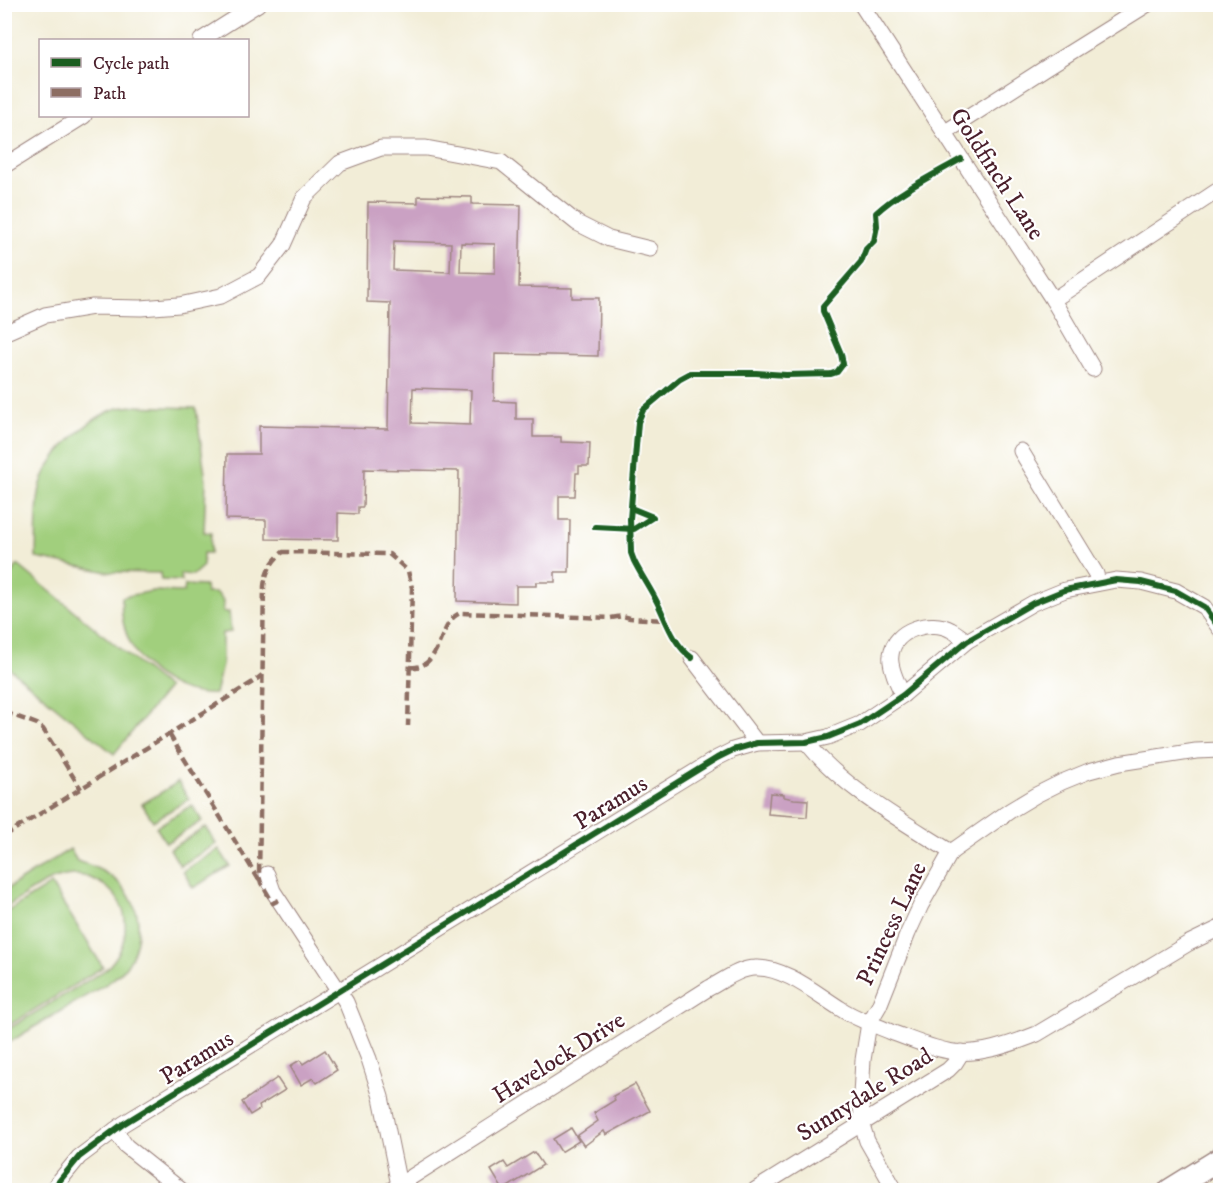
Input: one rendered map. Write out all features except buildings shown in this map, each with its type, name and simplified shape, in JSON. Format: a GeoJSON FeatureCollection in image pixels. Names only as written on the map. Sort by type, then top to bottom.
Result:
{"type":"FeatureCollection","features":[{"type":"Feature","properties":{"kind":"main road"},"geometry":{"type":"LineString","coordinates":[[1170,1191],[1221,1159]]}},
{"type":"Feature","properties":{"kind":"street"},"geometry":{"type":"LineString","coordinates":[[203,39],[258,4]]}},
{"type":"Feature","properties":{"kind":"street","name":"Goldfinch Lane"},"geometry":{"type":"LineString","coordinates":[[861,4],[1053,300],[1093,369]]}},
{"type":"Feature","properties":{"kind":"street"},"geometry":{"type":"LineString","coordinates":[[944,133],[1148,4]]}},
{"type":"Feature","properties":{"kind":"street"},"geometry":{"type":"LineString","coordinates":[[4,166],[82,117]]}},
{"type":"Feature","properties":{"kind":"street"},"geometry":{"type":"LineString","coordinates":[[4,333],[45,315],[93,307],[141,308],[179,305],[221,296],[259,276],[283,245],[304,198],[340,163],[381,148],[426,148],[501,162],[578,224],[609,238],[650,249]]}},
{"type":"Feature","properties":{"kind":"street"},"geometry":{"type":"LineString","coordinates":[[1053,300],[1221,189]]}},
{"type":"Feature","properties":{"kind":"street"},"geometry":{"type":"LineString","coordinates":[[1021,451],[1096,574],[1098,584]]}},
{"type":"Feature","properties":{"kind":"street","name":"Paramus"},"geometry":{"type":"LineString","coordinates":[[52,1191],[79,1157],[115,1130],[717,758],[733,750],[758,743],[806,742],[828,737],[860,724],[903,695],[967,641],[1033,603],[1065,590],[1116,580],[1141,582],[1176,591],[1204,608],[1221,629]]}},
{"type":"Feature","properties":{"kind":"street"},"geometry":{"type":"LineString","coordinates":[[903,695],[896,680],[890,656],[896,642],[907,631],[938,626],[951,630],[967,641]]}},
{"type":"Feature","properties":{"kind":"street"},"geometry":{"type":"LineString","coordinates":[[692,658],[758,743]]}},
{"type":"Feature","properties":{"kind":"street"},"geometry":{"type":"LineString","coordinates":[[806,742],[823,762],[872,800],[951,852]]}},
{"type":"Feature","properties":{"kind":"street","name":"Princess Lane"},"geometry":{"type":"LineString","coordinates":[[895,1191],[867,1141],[862,1125],[863,1060],[869,1023],[879,1006],[921,905],[951,852],[1036,795],[1089,771],[1196,751],[1221,750]]}},
{"type":"Feature","properties":{"kind":"street"},"geometry":{"type":"LineString","coordinates":[[267,874],[273,891],[346,1002],[369,1059],[383,1107],[396,1189]]}},
{"type":"Feature","properties":{"kind":"street","name":"Sunnydale Road"},"geometry":{"type":"LineString","coordinates":[[755,1191],[948,1070],[962,1052],[1013,1043],[1037,1034],[1189,943],[1221,928]]}},
{"type":"Feature","properties":{"kind":"street","name":"Havelock Drive"},"geometry":{"type":"LineString","coordinates":[[396,1189],[733,975],[754,968],[769,969],[869,1023]]}},
{"type":"Feature","properties":{"kind":"street"},"geometry":{"type":"LineString","coordinates":[[869,1023],[922,1044],[950,1052],[962,1052]]}},
{"type":"Feature","properties":{"kind":"street"},"geometry":{"type":"LineString","coordinates":[[115,1130],[126,1146],[181,1191]]}},
{"type":"Feature","properties":{"kind":"green space"},"geometry":{"type":"Polygon","coordinates":[[[132,406],[196,408],[206,481],[204,532],[211,533],[210,553],[203,553],[203,566],[193,575],[180,574],[181,581],[161,580],[160,573],[108,572],[36,558],[39,492],[46,472],[62,449],[83,428],[95,419],[118,408],[132,406]]]}},
{"type":"Feature","properties":{"kind":"green space"},"geometry":{"type":"Polygon","coordinates":[[[18,565],[168,688],[114,754],[5,665],[5,581],[18,565]]]}},
{"type":"Feature","properties":{"kind":"green space"},"geometry":{"type":"Polygon","coordinates":[[[185,585],[205,586],[206,593],[217,593],[223,601],[223,612],[229,612],[231,632],[222,633],[222,665],[215,694],[182,689],[154,673],[142,661],[126,632],[122,613],[122,597],[153,591],[184,592],[185,585]]]}},
{"type":"Feature","properties":{"kind":"green space"},"geometry":{"type":"Polygon","coordinates":[[[178,782],[189,799],[153,821],[142,804],[178,782]]]}},
{"type":"Feature","properties":{"kind":"green space"},"geometry":{"type":"Polygon","coordinates":[[[192,805],[202,821],[166,843],[156,827],[192,805]]]}},
{"type":"Feature","properties":{"kind":"green space"},"geometry":{"type":"Polygon","coordinates":[[[206,827],[216,844],[180,866],[170,849],[206,827]]]}},
{"type":"Feature","properties":{"kind":"green space"},"geometry":{"type":"Polygon","coordinates":[[[70,849],[77,861],[110,876],[123,887],[136,910],[137,942],[127,965],[111,980],[5,1045],[5,1031],[105,970],[120,950],[124,939],[124,916],[121,905],[105,886],[87,877],[75,875],[56,878],[5,908],[5,890],[70,849]]]}},
{"type":"Feature","properties":{"kind":"green space"},"geometry":{"type":"Polygon","coordinates":[[[219,849],[230,866],[193,888],[183,871],[219,849]]]}},
{"type":"Feature","properties":{"kind":"green space"},"geometry":{"type":"Polygon","coordinates":[[[51,884],[103,967],[5,1028],[5,913],[51,884]]]}},
{"type":"Feature","properties":{"kind":"marked path"},"geometry":{"type":"LineString","coordinates":[[279,900],[273,903],[259,876],[264,586],[270,567],[283,552],[389,554],[408,571],[412,588],[408,726]]}},
{"type":"Feature","properties":{"kind":"marked path"},"geometry":{"type":"LineString","coordinates":[[410,667],[426,663],[436,650],[453,617],[460,613],[611,618],[623,616],[666,620]]}},
{"type":"Feature","properties":{"kind":"marked path"},"geometry":{"type":"LineString","coordinates":[[4,836],[262,675]]}},
{"type":"Feature","properties":{"kind":"marked path"},"geometry":{"type":"LineString","coordinates":[[4,712],[37,724],[43,729],[81,789]]}},
{"type":"Feature","properties":{"kind":"marked path"},"geometry":{"type":"LineString","coordinates":[[169,734],[260,880]]}},
{"type":"Feature","properties":{"kind":"cycle path"},"geometry":{"type":"LineString","coordinates":[[692,658],[675,639],[631,553],[630,519],[638,422],[643,410],[680,379],[691,373],[786,375],[837,372],[843,364],[841,354],[823,306],[861,262],[866,249],[874,241],[877,226],[876,213],[905,191],[961,159]]}},
{"type":"Feature","properties":{"kind":"cycle path"},"geometry":{"type":"LineString","coordinates":[[595,527],[634,529],[653,517],[631,508]]}},
{"type":"Feature","properties":{"kind":"cycle path"},"geometry":{"type":"LineString","coordinates":[[52,1190],[79,1157],[123,1124],[717,758],[733,750],[757,743],[806,742],[828,737],[860,724],[903,695],[967,641],[1033,603],[1065,590],[1116,580],[1141,582],[1176,591],[1204,607],[1220,629]]}}]}
